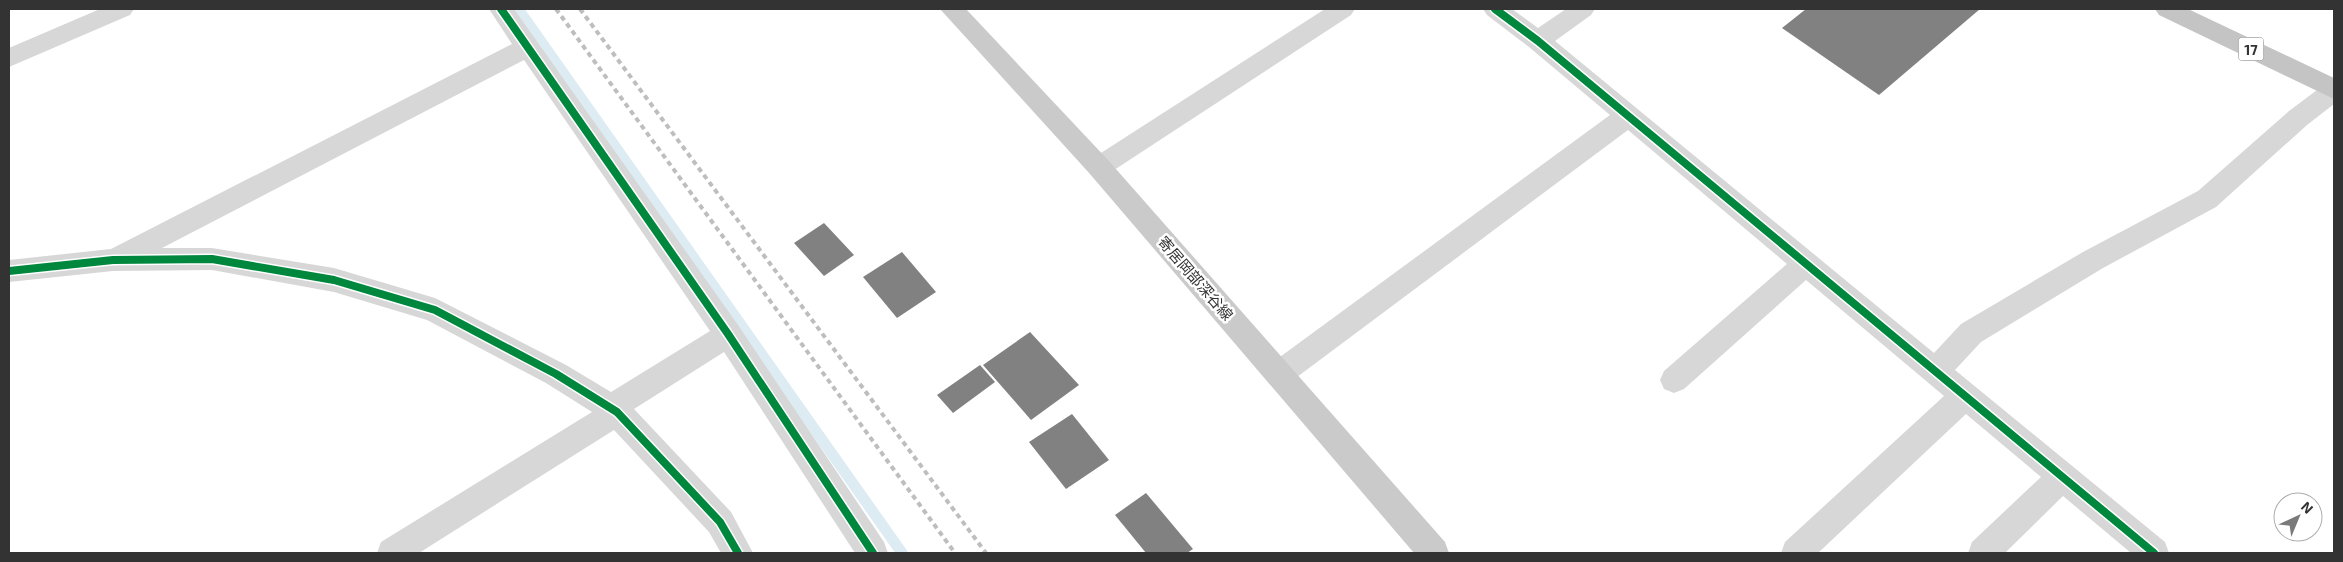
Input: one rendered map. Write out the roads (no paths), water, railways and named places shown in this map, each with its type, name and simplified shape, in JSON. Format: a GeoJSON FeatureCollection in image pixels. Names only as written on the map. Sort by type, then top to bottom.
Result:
{"type":"FeatureCollection","features":[{"type":"Feature","properties":{"kind":"highway","name":"17"},"geometry":{"type":"LineString","coordinates":[[2167,9],[2334,90]]}},
{"type":"Feature","properties":{"kind":"main road","name":"寄居岡部深谷線"},"geometry":{"type":"LineString","coordinates":[[952,9],[1099,167],[1434,553]]}},
{"type":"Feature","properties":{"kind":"street"},"geometry":{"type":"LineString","coordinates":[[9,58],[122,9]]}},
{"type":"Feature","properties":{"kind":"street"},"geometry":{"type":"LineString","coordinates":[[501,9],[728,334],[873,553]]}},
{"type":"Feature","properties":{"kind":"street"},"geometry":{"type":"LineString","coordinates":[[1099,167],[1343,9]]}},
{"type":"Feature","properties":{"kind":"street"},"geometry":{"type":"LineString","coordinates":[[1495,9],[1538,41],[2154,553]]}},
{"type":"Feature","properties":{"kind":"street"},"geometry":{"type":"LineString","coordinates":[[1538,41],[1583,9]]}},
{"type":"Feature","properties":{"kind":"street"},"geometry":{"type":"LineString","coordinates":[[114,260],[528,47]]}},
{"type":"Feature","properties":{"kind":"street"},"geometry":{"type":"LineString","coordinates":[[1935,371],[1971,333],[2093,260],[2207,199],[2298,118],[2334,90]]}},
{"type":"Feature","properties":{"kind":"street"},"geometry":{"type":"LineString","coordinates":[[1279,374],[1628,116]]}},
{"type":"Feature","properties":{"kind":"street"},"geometry":{"type":"LineString","coordinates":[[9,271],[114,260],[212,259],[334,280],[435,310],[556,374],[614,410],[720,522],[738,553]]}},
{"type":"Feature","properties":{"kind":"street"},"geometry":{"type":"LineString","coordinates":[[1674,380],[1806,264]]}},
{"type":"Feature","properties":{"kind":"street"},"geometry":{"type":"LineString","coordinates":[[392,553],[728,334]]}},
{"type":"Feature","properties":{"kind":"street"},"geometry":{"type":"LineString","coordinates":[[1796,553],[1965,396]]}},
{"type":"Feature","properties":{"kind":"street"},"geometry":{"type":"LineString","coordinates":[[1983,553],[2062,477]]}},
{"type":"Feature","properties":{"kind":"waterway"},"geometry":{"type":"LineString","coordinates":[[518,9],[902,553]]}},
{"type":"Feature","properties":{"kind":"railway"},"geometry":{"type":"LineString","coordinates":[[556,9],[955,553]]}},
{"type":"Feature","properties":{"kind":"railway"},"geometry":{"type":"LineString","coordinates":[[580,9],[986,553]]}}]}
